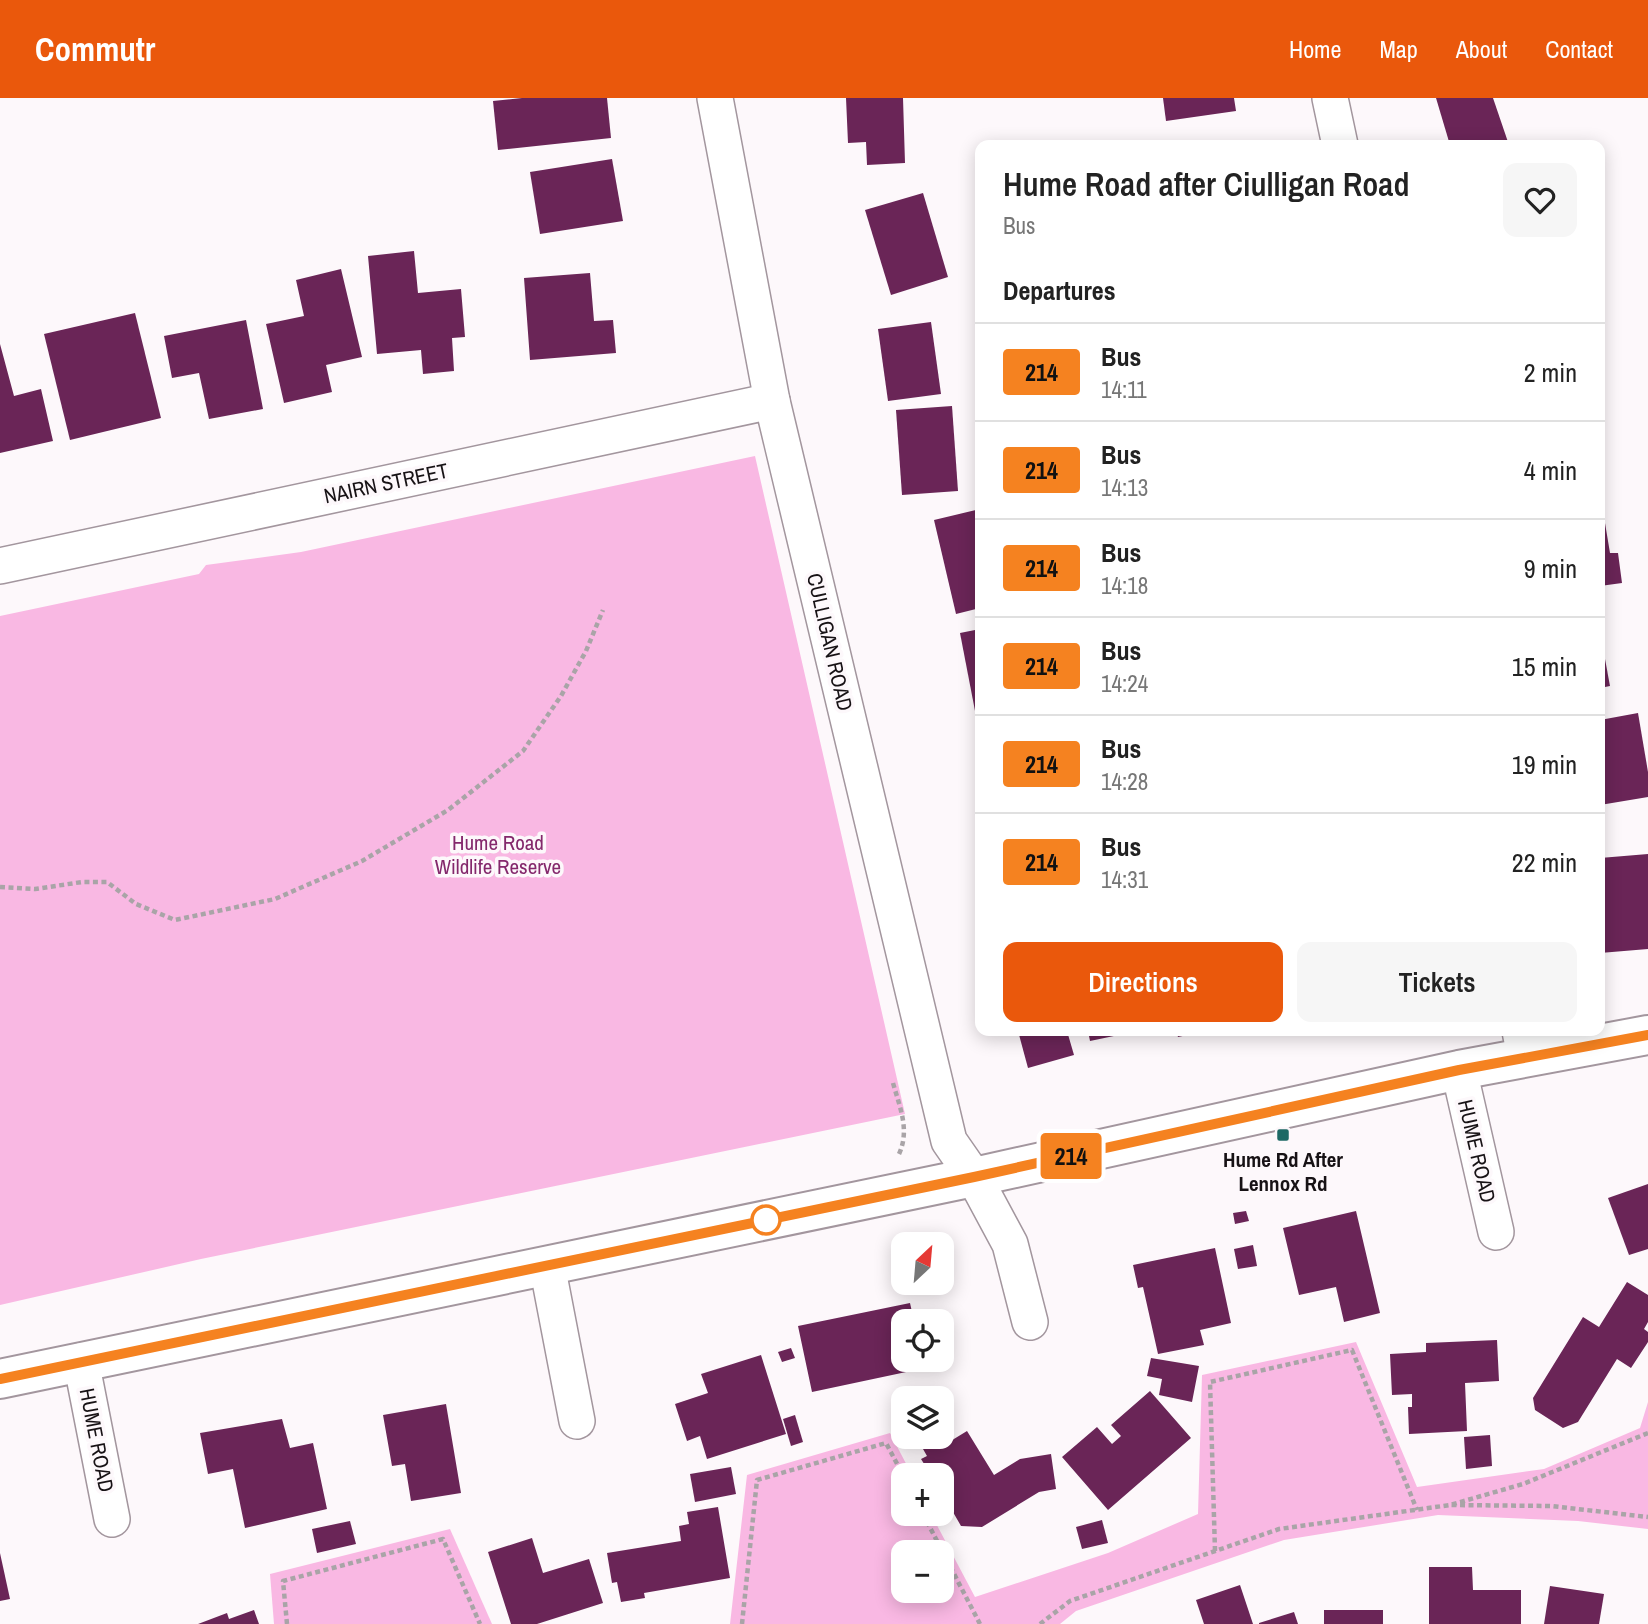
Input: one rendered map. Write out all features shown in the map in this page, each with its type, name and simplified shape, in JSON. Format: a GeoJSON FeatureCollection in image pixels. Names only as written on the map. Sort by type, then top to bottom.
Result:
{"type":"FeatureCollection","features":[{"type":"Feature","properties":{"kind":"street","name":"CULLIGAN ROAD"},"geometry":{"type":"LineString","coordinates":[[715,98],[772,401],[949,1141],[974,1177]]}},
{"type":"Feature","properties":{"kind":"street"},"geometry":{"type":"LineString","coordinates":[[1330,98],[1339,140]]}},
{"type":"Feature","properties":{"kind":"street","name":"NAIRN STREET"},"geometry":{"type":"LineString","coordinates":[[0,566],[772,401]]}},
{"type":"Feature","properties":{"kind":"street","name":"HUME ROAD"},"geometry":{"type":"LineString","coordinates":[[0,1379],[974,1177],[1459,1070],[1522,1044],[1648,1035]]}},
{"type":"Feature","properties":{"kind":"street","name":"HUME ROAD"},"geometry":{"type":"LineString","coordinates":[[1459,1070],[1496,1232]]}},
{"type":"Feature","properties":{"kind":"street"},"geometry":{"type":"LineString","coordinates":[[974,1177],[1010,1244],[1030,1322]]}},
{"type":"Feature","properties":{"kind":"street"},"geometry":{"type":"LineString","coordinates":[[547,1265],[577,1421]]}},
{"type":"Feature","properties":{"kind":"street","name":"HUME ROAD"},"geometry":{"type":"LineString","coordinates":[[81,1361],[112,1519]]}},
{"type":"Feature","properties":{"kind":"path"},"geometry":{"type":"LineString","coordinates":[[0,887],[35,889],[82,882],[107,882],[136,904],[175,920],[275,898],[362,860],[448,810],[523,751],[567,685],[586,651],[603,610]]}},
{"type":"Feature","properties":{"kind":"path"},"geometry":{"type":"LineString","coordinates":[[894,1083],[906,1130],[905,1142],[898,1154]]}},
{"type":"Feature","properties":{"kind":"path"},"geometry":{"type":"LineString","coordinates":[[1215,1550],[1210,1382],[1352,1350],[1417,1510]]}},
{"type":"Feature","properties":{"kind":"path"},"geometry":{"type":"LineString","coordinates":[[1040,1624],[1070,1601],[1279,1528],[1450,1505],[1523,1484],[1648,1433]]}},
{"type":"Feature","properties":{"kind":"path"},"geometry":{"type":"LineString","coordinates":[[742,1624],[757,1480],[887,1443],[897,1463]]}},
{"type":"Feature","properties":{"kind":"path"},"geometry":{"type":"LineString","coordinates":[[1450,1505],[1551,1506],[1648,1517]]}},
{"type":"Feature","properties":{"kind":"path"},"geometry":{"type":"LineString","coordinates":[[929,1526],[980,1624]]}},
{"type":"Feature","properties":{"kind":"path"},"geometry":{"type":"LineString","coordinates":[[287,1624],[283,1581],[443,1539],[480,1624]]}},
{"type":"Feature","properties":{"kind":"green space","name":"Hume Road Wildlife Reserve"},"geometry":{"type":"Polygon","coordinates":[[[755,456],[905,1114],[201,1259],[0,1305],[0,616],[199,574],[206,565],[301,552],[755,456]]]}},
{"type":"Feature","properties":{"kind":"green space"},"geometry":{"type":"Polygon","coordinates":[[[1356,1342],[1417,1487],[1544,1469],[1640,1428],[1648,1402],[1648,1529],[1578,1521],[1438,1515],[1284,1540],[1076,1611],[1060,1624],[730,1624],[747,1475],[890,1433],[891,1449],[898,1449],[906,1463],[891,1463],[891,1526],[937,1526],[945,1540],[891,1540],[891,1603],[954,1603],[954,1557],[975,1597],[1108,1553],[1198,1514],[1202,1375],[1356,1342]]]}},
{"type":"Feature","properties":{"kind":"green space"},"geometry":{"type":"Polygon","coordinates":[[[450,1529],[492,1624],[274,1624],[270,1574],[450,1529]]]}},
{"type":"Feature","properties":{"kind":"building"},"geometry":{"type":"Polygon","coordinates":[[[522,98],[607,98],[611,138],[498,150],[493,101],[522,98]]]}},
{"type":"Feature","properties":{"kind":"building"},"geometry":{"type":"Polygon","coordinates":[[[846,98],[903,98],[905,163],[867,165],[866,142],[848,143],[846,98]]]}},
{"type":"Feature","properties":{"kind":"building"},"geometry":{"type":"Polygon","coordinates":[[[1163,98],[1234,98],[1236,111],[1166,121],[1163,98]]]}},
{"type":"Feature","properties":{"kind":"building"},"geometry":{"type":"Polygon","coordinates":[[[1436,98],[1493,98],[1507,140],[1449,140],[1436,98]]]}},
{"type":"Feature","properties":{"kind":"building"},"geometry":{"type":"Polygon","coordinates":[[[612,159],[623,221],[540,234],[530,172],[612,159]]]}},
{"type":"Feature","properties":{"kind":"building"},"geometry":{"type":"Polygon","coordinates":[[[923,193],[948,277],[891,295],[865,210],[923,193]]]}},
{"type":"Feature","properties":{"kind":"building"},"geometry":{"type":"Polygon","coordinates":[[[414,251],[418,293],[461,289],[465,337],[452,338],[454,371],[423,374],[421,350],[377,354],[368,256],[414,251]]]}},
{"type":"Feature","properties":{"kind":"building"},"geometry":{"type":"Polygon","coordinates":[[[341,269],[362,357],[326,365],[332,392],[284,403],[266,324],[304,316],[296,280],[341,269]]]}},
{"type":"Feature","properties":{"kind":"building"},"geometry":{"type":"Polygon","coordinates":[[[590,273],[594,321],[613,320],[616,353],[530,360],[524,278],[590,273]]]}},
{"type":"Feature","properties":{"kind":"building"},"geometry":{"type":"Polygon","coordinates":[[[135,313],[161,418],[70,440],[44,334],[135,313]]]}},
{"type":"Feature","properties":{"kind":"building"},"geometry":{"type":"Polygon","coordinates":[[[246,320],[263,409],[209,419],[199,373],[172,378],[164,336],[246,320]]]}},
{"type":"Feature","properties":{"kind":"building"},"geometry":{"type":"Polygon","coordinates":[[[931,322],[941,394],[888,401],[878,329],[931,322]]]}},
{"type":"Feature","properties":{"kind":"building"},"geometry":{"type":"Polygon","coordinates":[[[0,344],[14,396],[41,389],[53,441],[0,453],[0,344]]]}},
{"type":"Feature","properties":{"kind":"building"},"geometry":{"type":"Polygon","coordinates":[[[952,406],[958,491],[902,495],[896,410],[952,406]]]}},
{"type":"Feature","properties":{"kind":"building"},"geometry":{"type":"Polygon","coordinates":[[[975,510],[975,609],[956,614],[934,520],[975,510]]]}},
{"type":"Feature","properties":{"kind":"building"},"geometry":{"type":"Polygon","coordinates":[[[1605,523],[1610,553],[1618,553],[1622,583],[1605,585],[1605,523]]]}},
{"type":"Feature","properties":{"kind":"building"},"geometry":{"type":"Polygon","coordinates":[[[975,630],[975,711],[960,633],[975,630]]]}},
{"type":"Feature","properties":{"kind":"building"},"geometry":{"type":"Polygon","coordinates":[[[1605,659],[1610,686],[1605,687],[1605,659]]]}},
{"type":"Feature","properties":{"kind":"building"},"geometry":{"type":"Polygon","coordinates":[[[1638,713],[1648,772],[1648,797],[1605,804],[1605,719],[1638,713]]]}},
{"type":"Feature","properties":{"kind":"building"},"geometry":{"type":"Polygon","coordinates":[[[1648,854],[1648,949],[1605,953],[1605,858],[1648,854]]]}},
{"type":"Feature","properties":{"kind":"building"},"geometry":{"type":"Polygon","coordinates":[[[1019,1036],[1068,1036],[1074,1055],[1028,1068],[1019,1036]]]}},
{"type":"Feature","properties":{"kind":"building"},"geometry":{"type":"Polygon","coordinates":[[[1089,1036],[1114,1036],[1090,1041],[1089,1036]]]}},
{"type":"Feature","properties":{"kind":"building"},"geometry":{"type":"Polygon","coordinates":[[[1648,1184],[1648,1249],[1629,1255],[1608,1198],[1648,1184]]]}},
{"type":"Feature","properties":{"kind":"building"},"geometry":{"type":"Polygon","coordinates":[[[1246,1211],[1249,1221],[1235,1224],[1233,1213],[1246,1211]]]}},
{"type":"Feature","properties":{"kind":"building"},"geometry":{"type":"Polygon","coordinates":[[[1356,1211],[1380,1313],[1344,1322],[1336,1287],[1299,1295],[1283,1228],[1356,1211]]]}},
{"type":"Feature","properties":{"kind":"building"},"geometry":{"type":"Polygon","coordinates":[[[1253,1245],[1257,1266],[1238,1269],[1234,1249],[1253,1245]]]}},
{"type":"Feature","properties":{"kind":"building"},"geometry":{"type":"Polygon","coordinates":[[[1215,1248],[1231,1323],[1200,1330],[1204,1345],[1158,1354],[1143,1287],[1138,1288],[1133,1265],[1215,1248]]]}},
{"type":"Feature","properties":{"kind":"building"},"geometry":{"type":"Polygon","coordinates":[[[1627,1282],[1648,1295],[1648,1322],[1644,1329],[1648,1332],[1648,1342],[1631,1368],[1617,1359],[1578,1422],[1563,1428],[1535,1410],[1533,1398],[1583,1317],[1599,1327],[1627,1282]]]}},
{"type":"Feature","properties":{"kind":"building"},"geometry":{"type":"Polygon","coordinates":[[[910,1303],[911,1309],[891,1309],[891,1372],[906,1372],[812,1392],[798,1326],[910,1303]]]}},
{"type":"Feature","properties":{"kind":"building"},"geometry":{"type":"Polygon","coordinates":[[[1497,1340],[1499,1381],[1465,1383],[1467,1431],[1409,1434],[1408,1407],[1412,1407],[1412,1394],[1392,1395],[1390,1354],[1426,1352],[1426,1343],[1497,1340]]]}},
{"type":"Feature","properties":{"kind":"building"},"geometry":{"type":"Polygon","coordinates":[[[791,1348],[795,1358],[782,1362],[778,1352],[791,1348]]]}},
{"type":"Feature","properties":{"kind":"building"},"geometry":{"type":"Polygon","coordinates":[[[761,1355],[786,1434],[707,1459],[700,1436],[687,1441],[675,1404],[708,1393],[701,1374],[761,1355]]]}},
{"type":"Feature","properties":{"kind":"building"},"geometry":{"type":"Polygon","coordinates":[[[1151,1358],[1199,1366],[1192,1402],[1159,1395],[1162,1379],[1147,1376],[1151,1358]]]}},
{"type":"Feature","properties":{"kind":"building"},"geometry":{"type":"Polygon","coordinates":[[[1150,1391],[1191,1438],[1108,1510],[1062,1457],[1097,1427],[1112,1444],[1121,1436],[1111,1425],[1150,1391]]]}},
{"type":"Feature","properties":{"kind":"building"},"geometry":{"type":"Polygon","coordinates":[[[446,1404],[461,1493],[411,1501],[405,1464],[392,1466],[383,1415],[446,1404]]]}},
{"type":"Feature","properties":{"kind":"building"},"geometry":{"type":"Polygon","coordinates":[[[795,1415],[803,1442],[791,1446],[783,1419],[795,1415]]]}},
{"type":"Feature","properties":{"kind":"building"},"geometry":{"type":"Polygon","coordinates":[[[282,1419],[290,1448],[313,1443],[327,1509],[245,1528],[233,1469],[208,1474],[200,1433],[282,1419]]]}},
{"type":"Feature","properties":{"kind":"building"},"geometry":{"type":"Polygon","coordinates":[[[967,1431],[994,1475],[1020,1459],[1051,1454],[1056,1489],[1039,1492],[982,1527],[961,1526],[954,1514],[954,1463],[924,1463],[921,1459],[927,1456],[923,1449],[954,1449],[954,1439],[967,1431]]]}},
{"type":"Feature","properties":{"kind":"building"},"geometry":{"type":"Polygon","coordinates":[[[1490,1435],[1492,1466],[1466,1469],[1464,1437],[1490,1435]]]}},
{"type":"Feature","properties":{"kind":"building"},"geometry":{"type":"Polygon","coordinates":[[[731,1467],[736,1494],[695,1502],[690,1474],[731,1467]]]}},
{"type":"Feature","properties":{"kind":"building"},"geometry":{"type":"Polygon","coordinates":[[[718,1507],[730,1578],[644,1593],[645,1598],[621,1602],[617,1582],[612,1583],[607,1553],[681,1541],[679,1526],[689,1524],[687,1512],[718,1507]]]}},
{"type":"Feature","properties":{"kind":"building"},"geometry":{"type":"Polygon","coordinates":[[[1102,1520],[1108,1543],[1082,1549],[1076,1527],[1102,1520]]]}},
{"type":"Feature","properties":{"kind":"building"},"geometry":{"type":"Polygon","coordinates":[[[350,1521],[356,1544],[317,1553],[312,1529],[350,1521]]]}},
{"type":"Feature","properties":{"kind":"building"},"geometry":{"type":"Polygon","coordinates":[[[532,1538],[543,1573],[589,1559],[603,1603],[537,1624],[511,1624],[488,1552],[532,1538]]]}},
{"type":"Feature","properties":{"kind":"building"},"geometry":{"type":"Polygon","coordinates":[[[0,1553],[10,1599],[0,1601],[0,1553]]]}},
{"type":"Feature","properties":{"kind":"building"},"geometry":{"type":"Polygon","coordinates":[[[1429,1567],[1472,1567],[1473,1590],[1521,1590],[1521,1624],[1429,1624],[1429,1567]]]}},
{"type":"Feature","properties":{"kind":"building"},"geometry":{"type":"Polygon","coordinates":[[[1240,1585],[1253,1624],[1204,1624],[1196,1600],[1240,1585]]]}},
{"type":"Feature","properties":{"kind":"building"},"geometry":{"type":"Polygon","coordinates":[[[1550,1586],[1604,1594],[1599,1624],[1544,1624],[1550,1586]]]}},
{"type":"Feature","properties":{"kind":"building"},"geometry":{"type":"Polygon","coordinates":[[[254,1610],[259,1624],[198,1624],[227,1613],[229,1619],[254,1610]]]}},
{"type":"Feature","properties":{"kind":"building"},"geometry":{"type":"Polygon","coordinates":[[[1324,1610],[1383,1610],[1383,1624],[1324,1624],[1324,1610]]]}},
{"type":"Feature","properties":{"kind":"building"},"geometry":{"type":"Polygon","coordinates":[[[1294,1612],[1298,1624],[1259,1624],[1259,1623],[1294,1612]]]}},
{"type":"Feature","properties":{"kind":"bus line","name":"214"},"geometry":{"type":"LineString","coordinates":[[0,1379],[974,1177],[1525,1056],[1648,1035]]}},
{"type":"Feature","properties":{"kind":"place","name":"Hume Rd After Lennox Rd"},"geometry":{"type":"Point","coordinates":[1283,1135]}}]}
